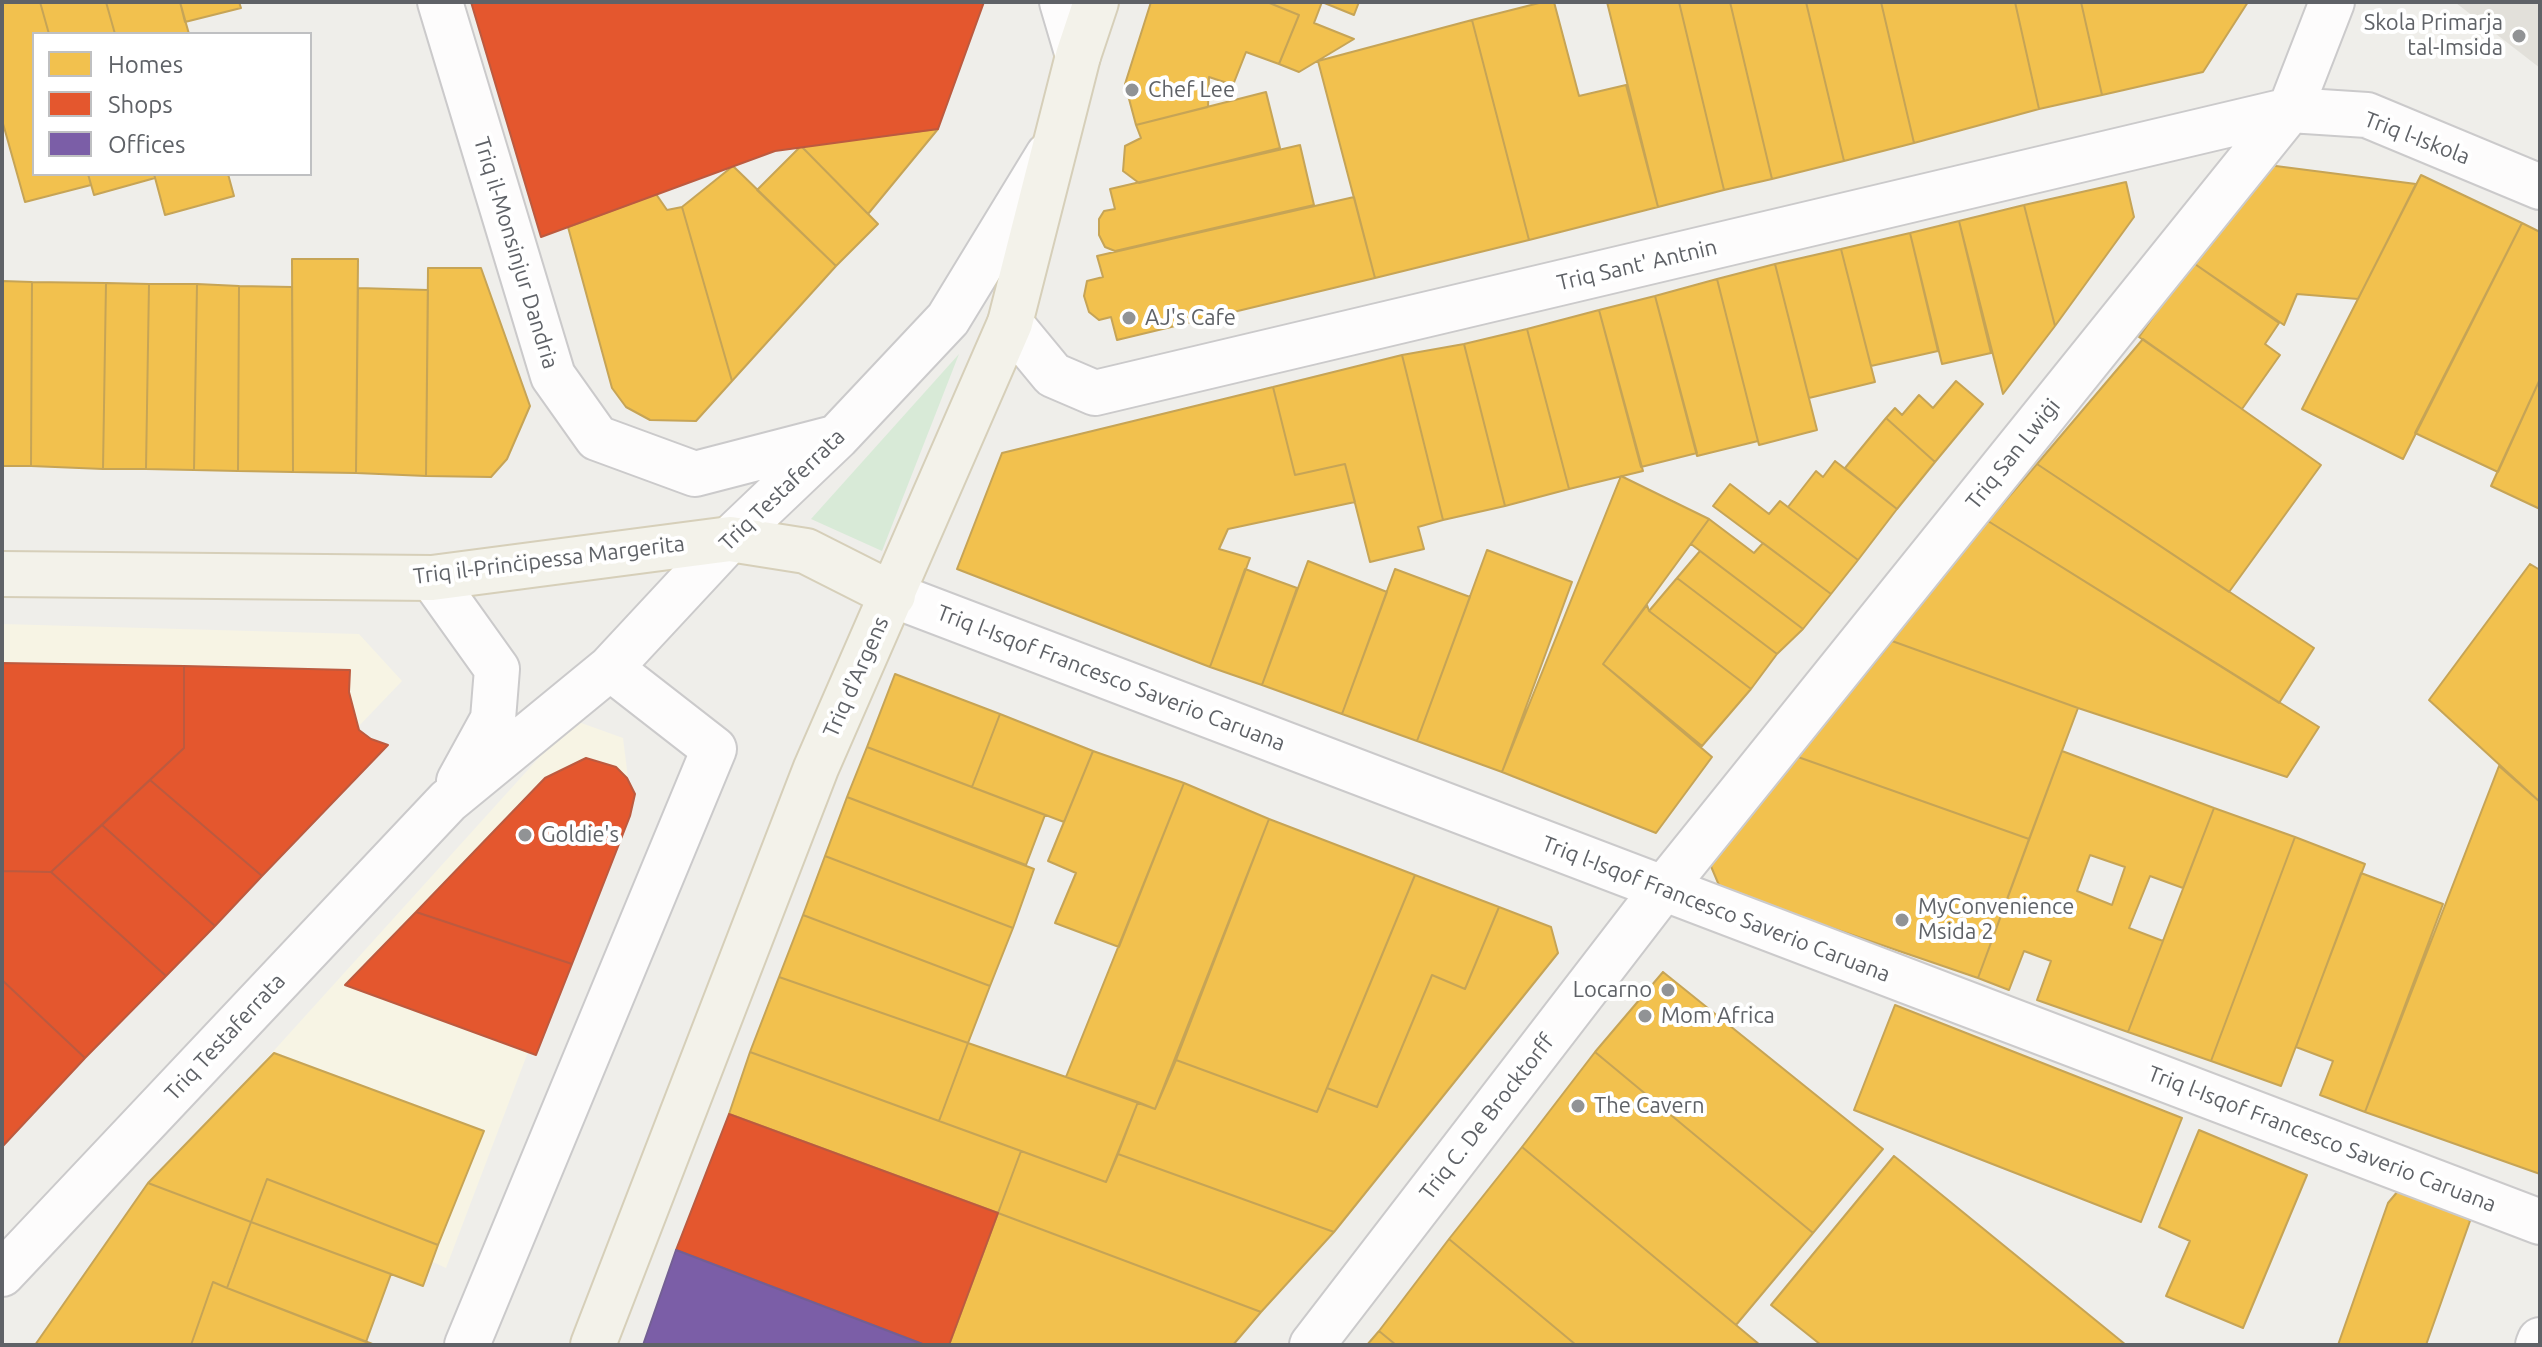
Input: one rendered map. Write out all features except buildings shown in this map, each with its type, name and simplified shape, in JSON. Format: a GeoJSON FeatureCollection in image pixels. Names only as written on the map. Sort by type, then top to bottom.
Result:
{"type":"FeatureCollection","features":[{"type":"Feature","properties":{"kind":"main road","name":"Triq d'Argens"},"geometry":{"type":"LineString","coordinates":[[593,1345],[816,768],[1010,323],[1078,56],[1096,2]]}},
{"type":"Feature","properties":{"kind":"main road","name":"Triq il-Prinċipessa Margerita"},"geometry":{"type":"LineString","coordinates":[[2,574],[432,578],[730,539],[806,551],[893,595]]}},
{"type":"Feature","properties":{"kind":"street","name":"Triq il-Monsinjur Dandria"},"geometry":{"type":"LineString","coordinates":[[440,2],[553,376],[597,438],[695,474],[837,437]]}},
{"type":"Feature","properties":{"kind":"street"},"geometry":{"type":"LineString","coordinates":[[1062,2],[1078,56]]}},
{"type":"Feature","properties":{"kind":"street","name":"Triq San Lwiġi"},"geometry":{"type":"LineString","coordinates":[[1663,889],[2290,110],[2332,2]]}},
{"type":"Feature","properties":{"kind":"street","name":"Triq l-Iskola"},"geometry":{"type":"LineString","coordinates":[[2290,110],[2367,115],[2540,187]]}},
{"type":"Feature","properties":{"kind":"street","name":"Triq Sant' Antnin"},"geometry":{"type":"LineString","coordinates":[[1010,323],[1053,375],[1095,393],[2290,110]]}},
{"type":"Feature","properties":{"kind":"street","name":"Triq Testaferrata"},"geometry":{"type":"LineString","coordinates":[[2,1274],[448,801],[610,668],[730,539],[837,437],[948,319],[1061,132]]}},
{"type":"Feature","properties":{"kind":"street","name":"Triq Testaferrata"},"geometry":{"type":"LineString","coordinates":[[432,578],[497,669],[493,719],[448,801]]}},
{"type":"Feature","properties":{"kind":"street","name":"Triq l-Isqof Francesco Saverio Caruana"},"geometry":{"type":"LineString","coordinates":[[893,595],[2540,1222]]}},
{"type":"Feature","properties":{"kind":"street"},"geometry":{"type":"LineString","coordinates":[[467,1345],[714,749],[610,668]]}},
{"type":"Feature","properties":{"kind":"street","name":"Triq C. De Brocktorff"},"geometry":{"type":"LineString","coordinates":[[1312,1345],[1663,889]]}},
{"type":"Feature","properties":{"kind":"shaded area","name":"Skola Primarja tal-Imsida"},"geometry":{"type":"Polygon","coordinates":[[[2456,2],[2540,2],[2540,68],[2456,3],[2456,2]]]}},
{"type":"Feature","properties":{"kind":"shaded area"},"geometry":{"type":"Polygon","coordinates":[[[2,624],[359,634],[402,681],[2,1099],[2,624]]]}},
{"type":"Feature","properties":{"kind":"shaded area"},"geometry":{"type":"Polygon","coordinates":[[[573,720],[623,738],[629,786],[446,1268],[184,1150],[573,720]]]}},
{"type":"Feature","properties":{"kind":"green space"},"geometry":{"type":"Polygon","coordinates":[[[959,354],[882,551],[811,519],[959,354]]]}},
{"type":"Feature","properties":{"kind":"place","name":"Skola Primarja tal-Imsida"},"geometry":{"type":"Point","coordinates":[2519,36]}},
{"type":"Feature","properties":{"kind":"place","name":"Chef Lee"},"geometry":{"type":"Point","coordinates":[1132,90]}},
{"type":"Feature","properties":{"kind":"place","name":"AJ's Cafe"},"geometry":{"type":"Point","coordinates":[1129,318]}},
{"type":"Feature","properties":{"kind":"place","name":"Goldie's"},"geometry":{"type":"Point","coordinates":[525,835]}},
{"type":"Feature","properties":{"kind":"place","name":"MyConvenience Msida 2"},"geometry":{"type":"Point","coordinates":[1902,920]}},
{"type":"Feature","properties":{"kind":"place","name":"Locarno"},"geometry":{"type":"Point","coordinates":[1668,990]}},
{"type":"Feature","properties":{"kind":"place","name":"Mom Africa"},"geometry":{"type":"Point","coordinates":[1645,1016]}},
{"type":"Feature","properties":{"kind":"place","name":"The Cavern"},"geometry":{"type":"Point","coordinates":[1578,1106]}}]}
